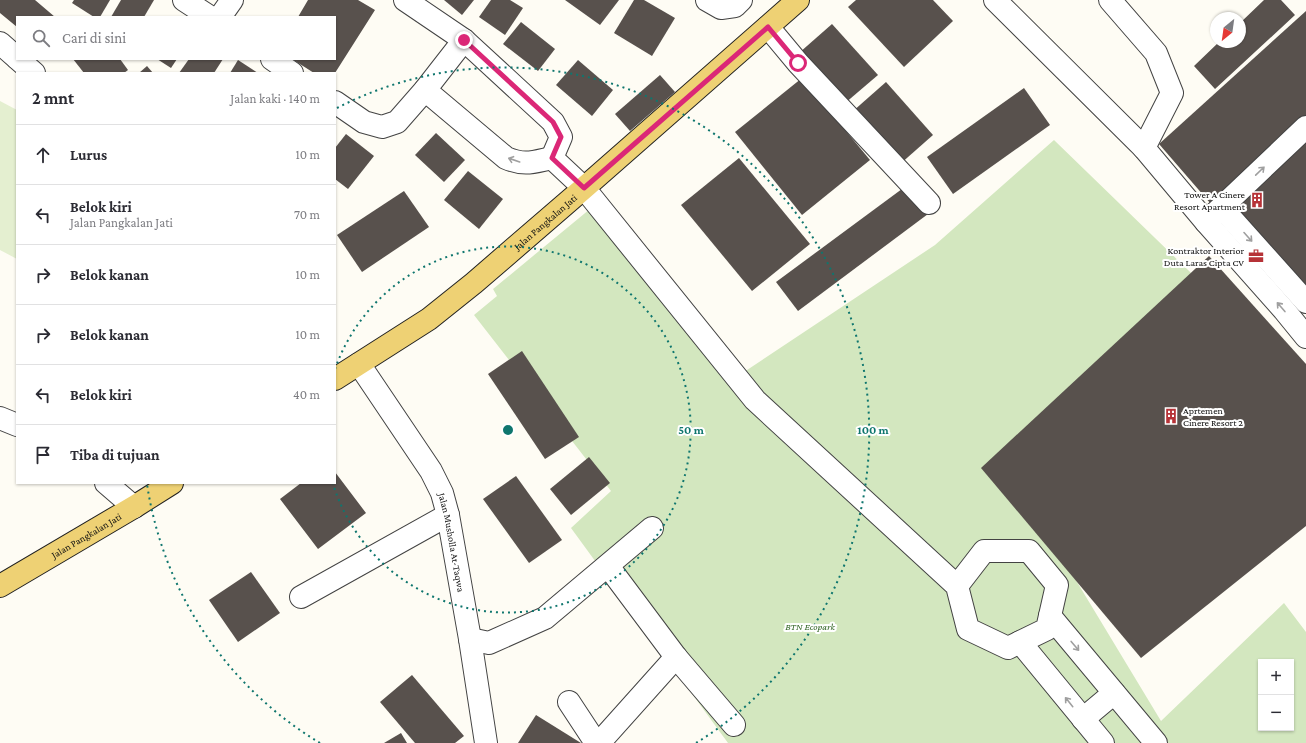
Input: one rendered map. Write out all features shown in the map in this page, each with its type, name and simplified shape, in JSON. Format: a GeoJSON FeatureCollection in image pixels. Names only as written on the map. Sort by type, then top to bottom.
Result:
{"type":"FeatureCollection","features":[{"type":"Feature","properties":{"kind":"main road","name":"Jalan Pangkalan Jati"},"geometry":{"type":"LineString","coordinates":[[336,379],[429,319],[474,283],[798,0]]}},
{"type":"Feature","properties":{"kind":"main road","name":"Jalan Pangkalan Jati"},"geometry":{"type":"LineString","coordinates":[[0,586],[134,508],[170,484]]}},
{"type":"Feature","properties":{"kind":"street"},"geometry":{"type":"LineString","coordinates":[[184,0],[208,16]]}},
{"type":"Feature","properties":{"kind":"street"},"geometry":{"type":"LineString","coordinates":[[221,16],[232,0]]}},
{"type":"Feature","properties":{"kind":"street"},"geometry":{"type":"LineString","coordinates":[[404,0],[464,40],[553,122],[561,137],[552,158]]}},
{"type":"Feature","properties":{"kind":"street"},"geometry":{"type":"LineString","coordinates":[[707,0],[721,8],[735,6],[740,0]]}},
{"type":"Feature","properties":{"kind":"street"},"geometry":{"type":"LineString","coordinates":[[994,0],[1144,148],[1306,302]]}},
{"type":"Feature","properties":{"kind":"street"},"geometry":{"type":"LineString","coordinates":[[1110,0],[1156,53],[1172,93],[1144,148]]}},
{"type":"Feature","properties":{"kind":"street"},"geometry":{"type":"LineString","coordinates":[[768,27],[798,63],[929,203]]}},
{"type":"Feature","properties":{"kind":"street"},"geometry":{"type":"LineString","coordinates":[[336,103],[364,122],[382,127],[397,122],[425,90],[464,40]]}},
{"type":"Feature","properties":{"kind":"street"},"geometry":{"type":"LineString","coordinates":[[0,42],[16,56]]}},
{"type":"Feature","properties":{"kind":"street"},"geometry":{"type":"LineString","coordinates":[[20,60],[33,72]]}},
{"type":"Feature","properties":{"kind":"street"},"geometry":{"type":"LineString","coordinates":[[273,60],[291,72]]}},
{"type":"Feature","properties":{"kind":"street"},"geometry":{"type":"LineString","coordinates":[[425,90],[506,158],[518,163],[552,158]]}},
{"type":"Feature","properties":{"kind":"street"},"geometry":{"type":"LineString","coordinates":[[1214,215],[1306,127]]}},
{"type":"Feature","properties":{"kind":"street"},"geometry":{"type":"LineString","coordinates":[[552,158],[584,188],[755,400],[957,586],[968,629],[1008,648],[1047,629],[1057,586],[1029,551],[984,551],[957,586]]}},
{"type":"Feature","properties":{"kind":"street"},"geometry":{"type":"LineString","coordinates":[[1214,215],[1284,310],[1303,342]]}},
{"type":"Feature","properties":{"kind":"street","name":"Jalan Musholla At-Taqwa"},"geometry":{"type":"LineString","coordinates":[[359,364],[431,471],[442,493],[448,515],[470,639],[486,743]]}},
{"type":"Feature","properties":{"kind":"street"},"geometry":{"type":"LineString","coordinates":[[0,418],[16,425]]}},
{"type":"Feature","properties":{"kind":"street"},"geometry":{"type":"LineString","coordinates":[[107,484],[134,508]]}},
{"type":"Feature","properties":{"kind":"street"},"geometry":{"type":"LineString","coordinates":[[301,597],[448,515]]}},
{"type":"Feature","properties":{"kind":"street"},"geometry":{"type":"LineString","coordinates":[[470,639],[489,644],[546,618],[652,528]]}},
{"type":"Feature","properties":{"kind":"street"},"geometry":{"type":"LineString","coordinates":[[608,566],[676,657],[734,725]]}},
{"type":"Feature","properties":{"kind":"street"},"geometry":{"type":"LineString","coordinates":[[1050,616],[1156,743]]}},
{"type":"Feature","properties":{"kind":"street"},"geometry":{"type":"LineString","coordinates":[[1020,642],[1103,743]]}},
{"type":"Feature","properties":{"kind":"street"},"geometry":{"type":"LineString","coordinates":[[569,702],[598,743],[676,657]]}},
{"type":"Feature","properties":{"kind":"street"},"geometry":{"type":"LineString","coordinates":[[1083,719],[1114,693]]}},
{"type":"Feature","properties":{"kind":"green space"},"geometry":{"type":"Polygon","coordinates":[[[0,101],[16,109],[16,258],[0,250],[0,101]]]}},
{"type":"Feature","properties":{"kind":"green space","name":"BTN Ecopark"},"geometry":{"type":"Polygon","coordinates":[[[1054,140],[1254,334],[1045,529],[1161,721],[1284,603],[1306,632],[1306,743],[728,743],[571,528],[611,491],[474,315],[497,296],[493,289],[590,209],[744,372],[935,245],[1054,140]]]}},
{"type":"Feature","properties":{"kind":"building"},"geometry":{"type":"Polygon","coordinates":[[[0,0],[35,0],[54,16],[16,16],[16,26],[0,13],[0,0]]]}},
{"type":"Feature","properties":{"kind":"building"},"geometry":{"type":"Polygon","coordinates":[[[74,0],[110,0],[101,16],[92,16],[72,3],[74,0]]]}},
{"type":"Feature","properties":{"kind":"building"},"geometry":{"type":"Polygon","coordinates":[[[121,0],[154,0],[145,16],[112,16],[121,0]]]}},
{"type":"Feature","properties":{"kind":"building"},"geometry":{"type":"Polygon","coordinates":[[[308,0],[358,0],[375,10],[336,72],[312,72],[294,60],[336,60],[336,16],[299,16],[308,0]]]}},
{"type":"Feature","properties":{"kind":"building"},"geometry":{"type":"Polygon","coordinates":[[[444,0],[474,0],[462,15],[444,0]]]}},
{"type":"Feature","properties":{"kind":"building"},"geometry":{"type":"Polygon","coordinates":[[[491,0],[510,0],[523,8],[505,35],[479,17],[491,0]]]}},
{"type":"Feature","properties":{"kind":"building"},"geometry":{"type":"Polygon","coordinates":[[[565,0],[619,0],[600,25],[565,0]]]}},
{"type":"Feature","properties":{"kind":"building"},"geometry":{"type":"Polygon","coordinates":[[[634,0],[644,0],[675,18],[652,56],[614,33],[634,0]]]}},
{"type":"Feature","properties":{"kind":"building"},"geometry":{"type":"Polygon","coordinates":[[[856,0],[933,0],[953,21],[904,67],[848,7],[856,0]]]}},
{"type":"Feature","properties":{"kind":"building"},"geometry":{"type":"Polygon","coordinates":[[[1264,0],[1281,0],[1295,15],[1215,89],[1194,66],[1213,48],[1246,48],[1246,17],[1264,0]]]}},
{"type":"Feature","properties":{"kind":"building","name":"Tower A Cinere Resort Apartment"},"geometry":{"type":"Polygon","coordinates":[[[1306,11],[1306,310],[1256,256],[1159,144],[1306,11]]]}},
{"type":"Feature","properties":{"kind":"building"},"geometry":{"type":"Polygon","coordinates":[[[521,22],[555,49],[538,71],[503,44],[521,22]]]}},
{"type":"Feature","properties":{"kind":"building"},"geometry":{"type":"Polygon","coordinates":[[[832,24],[878,75],[844,104],[799,53],[832,24]]]}},
{"type":"Feature","properties":{"kind":"building"},"geometry":{"type":"Polygon","coordinates":[[[74,60],[121,60],[128,70],[125,72],[83,72],[74,60]]]}},
{"type":"Feature","properties":{"kind":"building"},"geometry":{"type":"Polygon","coordinates":[[[159,60],[176,60],[171,68],[159,60]]]}},
{"type":"Feature","properties":{"kind":"building"},"geometry":{"type":"Polygon","coordinates":[[[188,60],[222,60],[215,72],[180,72],[188,60]]]}},
{"type":"Feature","properties":{"kind":"building"},"geometry":{"type":"Polygon","coordinates":[[[238,60],[256,72],[231,72],[238,60]]]}},
{"type":"Feature","properties":{"kind":"building"},"geometry":{"type":"Polygon","coordinates":[[[578,60],[613,90],[592,116],[556,85],[578,60]]]}},
{"type":"Feature","properties":{"kind":"building"},"geometry":{"type":"Polygon","coordinates":[[[147,66],[152,72],[140,72],[147,66]]]}},
{"type":"Feature","properties":{"kind":"building"},"geometry":{"type":"Polygon","coordinates":[[[660,75],[675,92],[630,131],[615,114],[660,75]]]}},
{"type":"Feature","properties":{"kind":"building"},"geometry":{"type":"Polygon","coordinates":[[[802,78],[870,160],[802,215],[735,132],[802,78]]]}},
{"type":"Feature","properties":{"kind":"building"},"geometry":{"type":"Polygon","coordinates":[[[886,82],[933,135],[899,165],[852,112],[886,82]]]}},
{"type":"Feature","properties":{"kind":"building"},"geometry":{"type":"Polygon","coordinates":[[[1024,88],[1050,125],[953,194],[927,157],[1024,88]]]}},
{"type":"Feature","properties":{"kind":"building"},"geometry":{"type":"Polygon","coordinates":[[[436,133],[465,160],[444,182],[415,155],[436,133]]]}},
{"type":"Feature","properties":{"kind":"building"},"geometry":{"type":"Polygon","coordinates":[[[346,134],[374,156],[348,189],[336,180],[336,147],[346,134]]]}},
{"type":"Feature","properties":{"kind":"building"},"geometry":{"type":"Polygon","coordinates":[[[739,158],[810,244],[752,291],[681,205],[739,158]]]}},
{"type":"Feature","properties":{"kind":"building"},"geometry":{"type":"Polygon","coordinates":[[[468,171],[503,199],[479,229],[444,200],[468,171]]]}},
{"type":"Feature","properties":{"kind":"building"},"geometry":{"type":"Polygon","coordinates":[[[906,186],[928,214],[798,311],[776,282],[906,186]]]}},
{"type":"Feature","properties":{"kind":"building"},"geometry":{"type":"Polygon","coordinates":[[[404,191],[429,227],[362,272],[337,235],[404,191]]]}},
{"type":"Feature","properties":{"kind":"building","name":"Aprtemen Cinere Resort 2"},"geometry":{"type":"Polygon","coordinates":[[[1209,256],[1306,364],[1306,526],[1141,658],[981,468],[1209,256]]]}},
{"type":"Feature","properties":{"kind":"building"},"geometry":{"type":"Polygon","coordinates":[[[522,351],[579,437],[545,459],[488,374],[522,351]]]}},
{"type":"Feature","properties":{"kind":"building"},"geometry":{"type":"Polygon","coordinates":[[[589,457],[610,483],[571,515],[550,489],[589,457]]]}},
{"type":"Feature","properties":{"kind":"building"},"geometry":{"type":"Polygon","coordinates":[[[336,473],[366,513],[318,549],[280,499],[300,484],[336,484],[336,473]]]}},
{"type":"Feature","properties":{"kind":"building"},"geometry":{"type":"Polygon","coordinates":[[[516,476],[562,540],[529,563],[483,499],[516,476]]]}},
{"type":"Feature","properties":{"kind":"building"},"geometry":{"type":"Polygon","coordinates":[[[251,572],[280,613],[238,642],[209,600],[251,572]]]}},
{"type":"Feature","properties":{"kind":"building"},"geometry":{"type":"Polygon","coordinates":[[[412,675],[464,736],[455,743],[415,743],[380,702],[412,675]]]}},
{"type":"Feature","properties":{"kind":"building"},"geometry":{"type":"Polygon","coordinates":[[[536,715],[581,743],[518,743],[536,715]]]}},
{"type":"Feature","properties":{"kind":"building"},"geometry":{"type":"Polygon","coordinates":[[[401,733],[407,743],[384,743],[401,733]]]}},
{"type":"Feature","properties":{"kind":"place","name":"Tower A Cinere Resort Apartment"},"geometry":{"type":"Point","coordinates":[1257,200]}},
{"type":"Feature","properties":{"kind":"place","name":"Kontraktor Interior Duta Laras Cipta CV"},"geometry":{"type":"Point","coordinates":[1256,256]}},
{"type":"Feature","properties":{"kind":"place","name":"Aprtemen Cinere Resort 2"},"geometry":{"type":"Point","coordinates":[1171,416]}},
{"type":"Feature","properties":{"kind":"route"},"geometry":{"type":"LineString","coordinates":[[464,40],[553,122],[561,137],[552,158],[584,188],[768,27],[798,63]]}}]}
